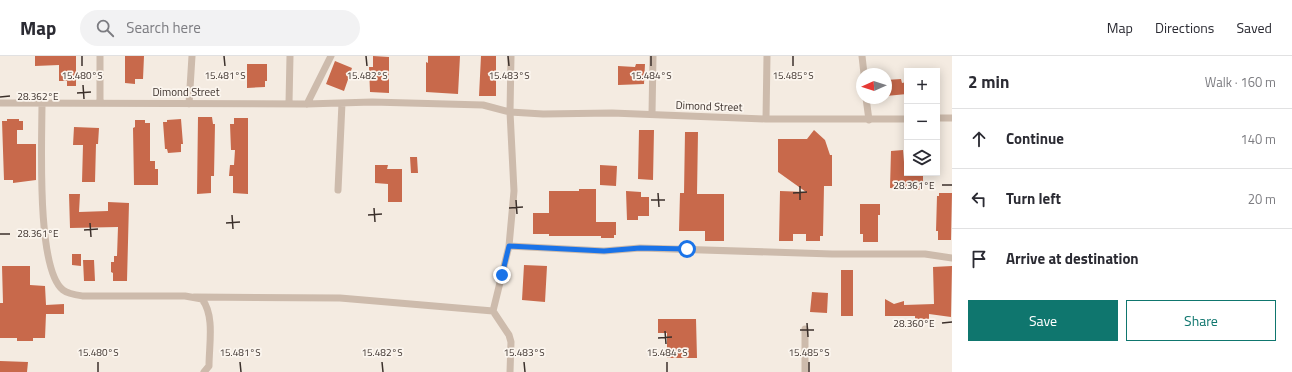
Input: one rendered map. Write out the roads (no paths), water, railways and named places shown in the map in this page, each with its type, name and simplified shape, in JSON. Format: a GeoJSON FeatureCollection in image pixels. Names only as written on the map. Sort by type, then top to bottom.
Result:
{"type":"FeatureCollection","features":[{"type":"Feature","properties":{"kind":"street"},"geometry":{"type":"LineString","coordinates":[[100,56],[100,102]]}},
{"type":"Feature","properties":{"kind":"street"},"geometry":{"type":"LineString","coordinates":[[189,104],[192,56]]}},
{"type":"Feature","properties":{"kind":"street"},"geometry":{"type":"LineString","coordinates":[[289,103],[290,56]]}},
{"type":"Feature","properties":{"kind":"street"},"geometry":{"type":"LineString","coordinates":[[307,104],[331,56]]}},
{"type":"Feature","properties":{"kind":"street"},"geometry":{"type":"LineString","coordinates":[[510,372],[511,342],[494,311],[509,246],[514,183],[510,112],[511,56]]}},
{"type":"Feature","properties":{"kind":"street"},"geometry":{"type":"LineString","coordinates":[[652,114],[653,56]]}},
{"type":"Feature","properties":{"kind":"street"},"geometry":{"type":"LineString","coordinates":[[766,119],[767,56]]}},
{"type":"Feature","properties":{"kind":"street"},"geometry":{"type":"LineString","coordinates":[[862,56],[863,68]]}},
{"type":"Feature","properties":{"kind":"street","name":"Dimond Street"},"geometry":{"type":"LineString","coordinates":[[0,103],[100,102],[307,104],[372,102],[483,105],[510,112],[543,114],[652,114],[766,119],[904,119]]}},
{"type":"Feature","properties":{"kind":"street"},"geometry":{"type":"LineString","coordinates":[[42,103],[43,208],[47,250],[50,268],[63,290],[72,294],[83,296],[340,298],[494,311]]}},
{"type":"Feature","properties":{"kind":"street"},"geometry":{"type":"LineString","coordinates":[[338,190],[342,103]]}},
{"type":"Feature","properties":{"kind":"street"},"geometry":{"type":"LineString","coordinates":[[867,104],[869,120]]}},
{"type":"Feature","properties":{"kind":"street"},"geometry":{"type":"LineString","coordinates":[[940,118],[952,118]]}},
{"type":"Feature","properties":{"kind":"street"},"geometry":{"type":"LineString","coordinates":[[509,246],[604,251],[640,248],[817,254],[925,254],[952,258]]}},
{"type":"Feature","properties":{"kind":"street"},"geometry":{"type":"LineString","coordinates":[[194,297],[202,299],[208,306],[210,315],[209,366],[204,372]]}},
{"type":"Feature","properties":{"kind":"street"},"geometry":{"type":"LineString","coordinates":[[805,328],[805,372]]}}]}
